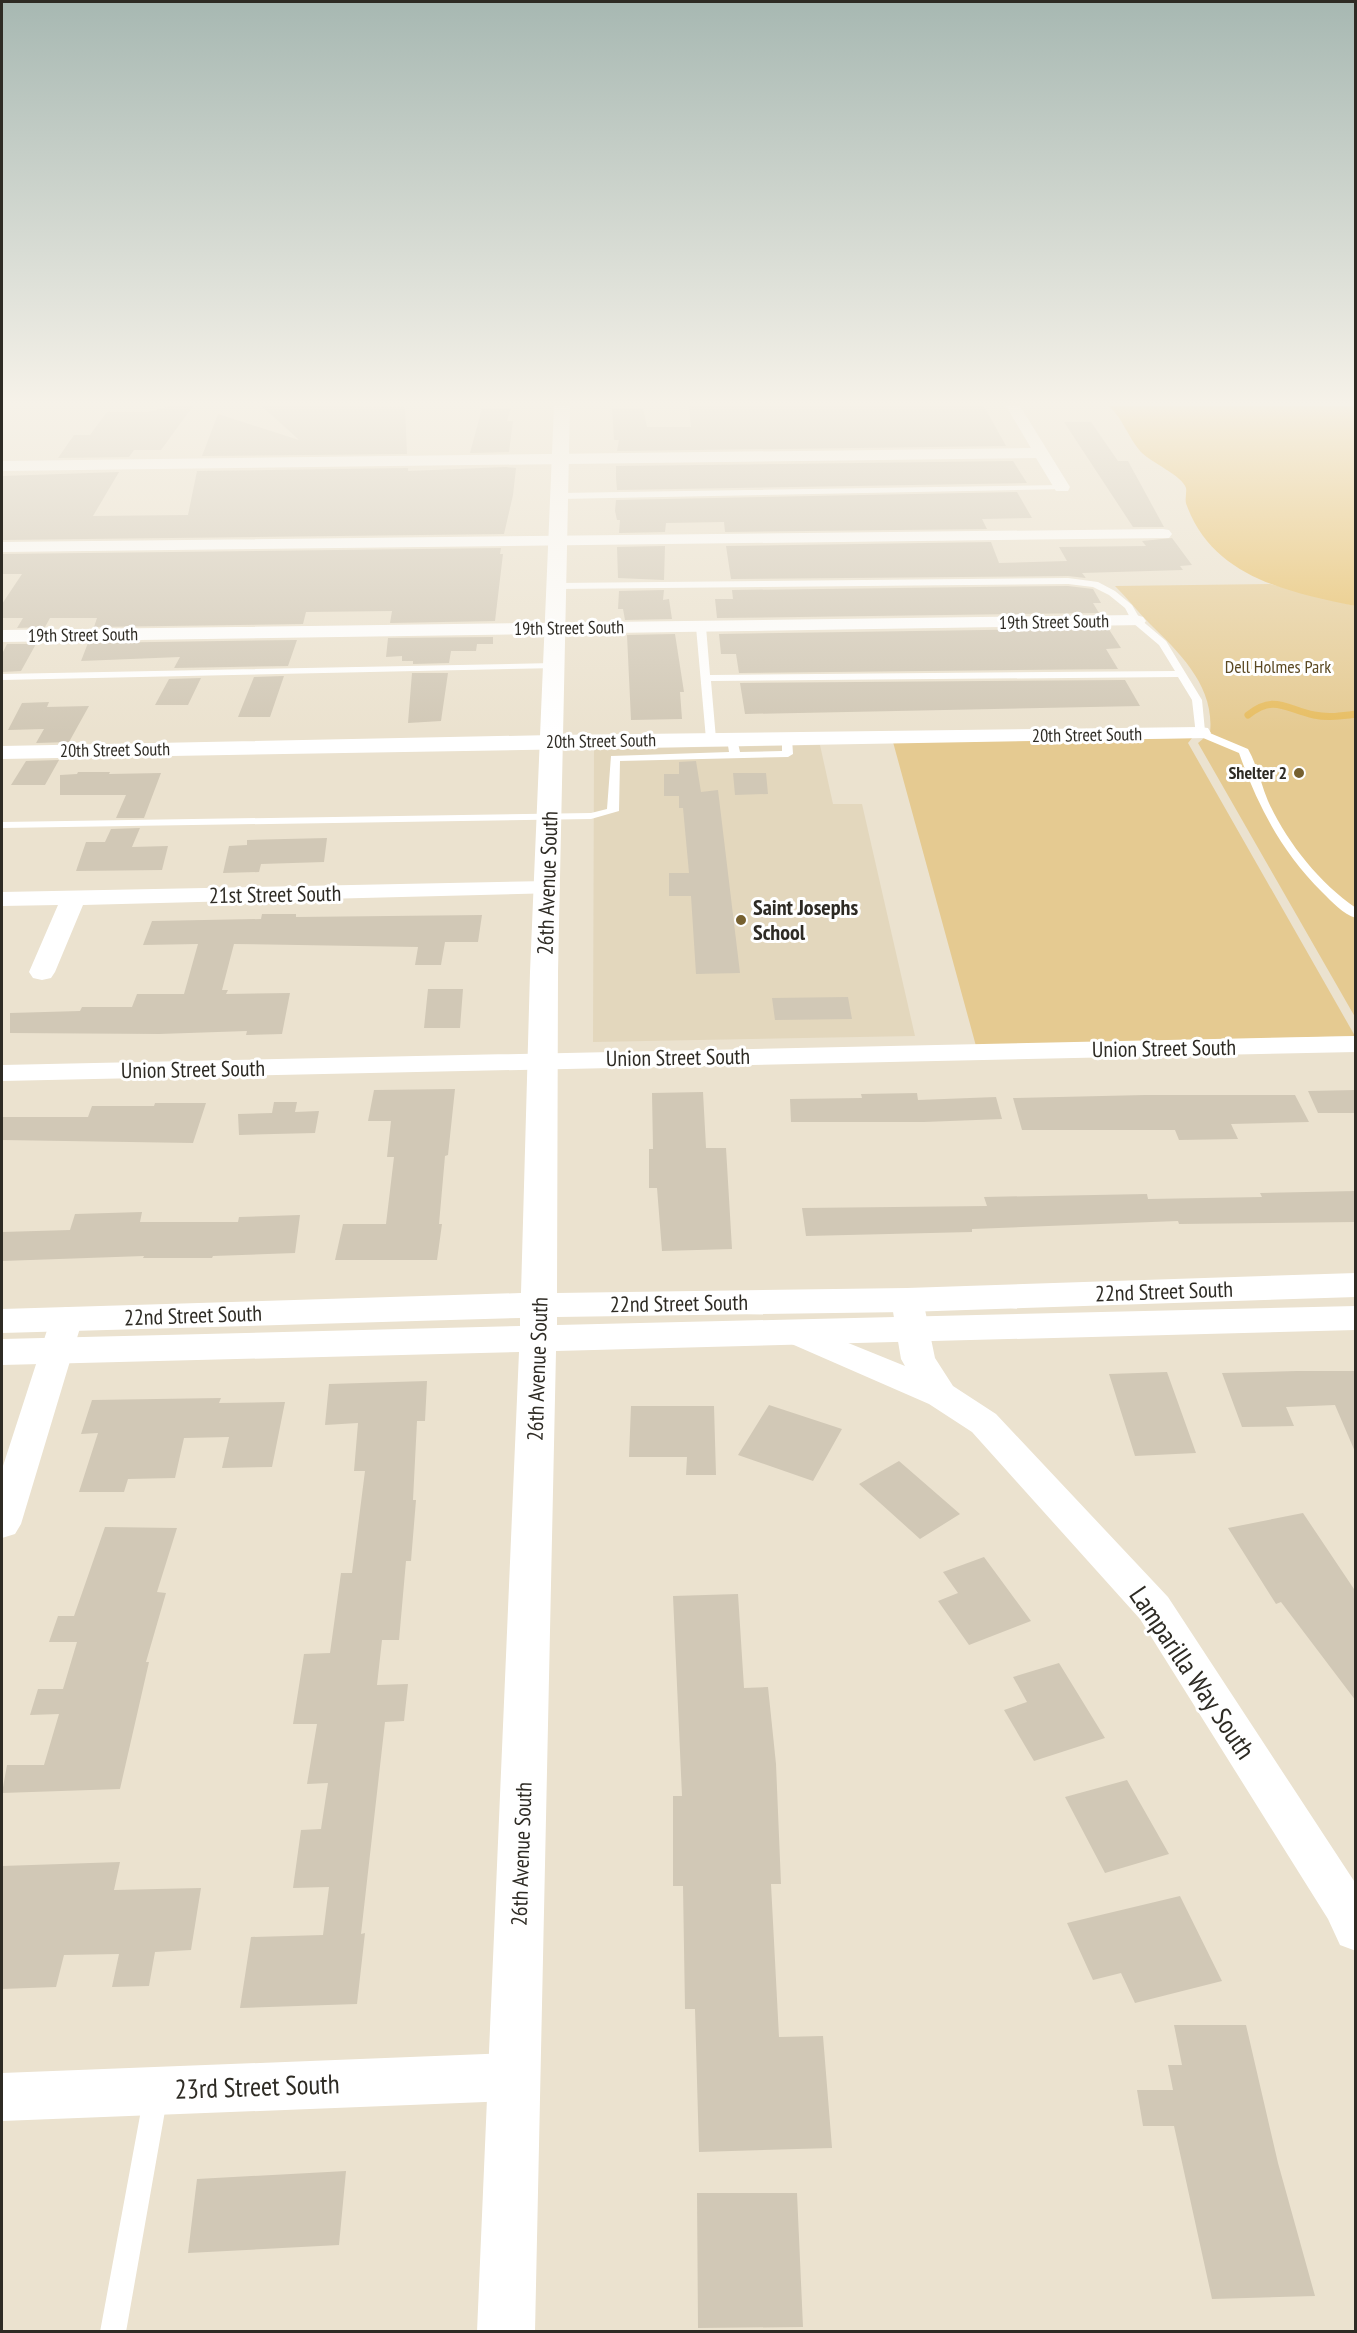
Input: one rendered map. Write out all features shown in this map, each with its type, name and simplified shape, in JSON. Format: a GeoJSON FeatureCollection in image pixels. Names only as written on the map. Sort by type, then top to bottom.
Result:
{"type":"FeatureCollection","features":[{"type":"Feature","properties":{"kind":"street","name":"26th Avenue South"},"geometry":{"type":"LineString","coordinates":[[506,2331],[538,1322],[548,817],[559,515]]}},
{"type":"Feature","properties":{"kind":"street"},"geometry":{"type":"LineString","coordinates":[[2,548],[1163,534]]}},
{"type":"Feature","properties":{"kind":"street","name":"19th Street South"},"geometry":{"type":"LineString","coordinates":[[2,636],[1136,621]]}},
{"type":"Feature","properties":{"kind":"street","name":"20th Street South"},"geometry":{"type":"LineString","coordinates":[[2,753],[552,741],[615,749],[711,740],[734,747],[787,738],[1200,733]]}},
{"type":"Feature","properties":{"kind":"street","name":"21st Street South"},"geometry":{"type":"LineString","coordinates":[[2,899],[548,888]]}},
{"type":"Feature","properties":{"kind":"street"},"geometry":{"type":"LineString","coordinates":[[42,972],[73,898]]}},
{"type":"Feature","properties":{"kind":"street","name":"Union Street South"},"geometry":{"type":"LineString","coordinates":[[2,1073],[1356,1044]]}},
{"type":"Feature","properties":{"kind":"street","name":"22nd Street South"},"geometry":{"type":"LineString","coordinates":[[538,1322],[799,1334],[909,1315],[1356,1285]]}},
{"type":"Feature","properties":{"kind":"street","name":"22nd Street South"},"geometry":{"type":"LineString","coordinates":[[2,1352],[61,1335],[538,1322],[909,1315],[1356,1318]]}},
{"type":"Feature","properties":{"kind":"street","name":"Lamparilla Way South"},"geometry":{"type":"LineString","coordinates":[[909,1315],[918,1359],[941,1395]]}},
{"type":"Feature","properties":{"kind":"street","name":"22nd Street South"},"geometry":{"type":"LineString","coordinates":[[2,1320],[61,1335]]}},
{"type":"Feature","properties":{"kind":"street","name":"Lamparilla Way South"},"geometry":{"type":"LineString","coordinates":[[799,1334],[941,1395],[984,1423],[1154,1608],[1344,1905],[1356,1930]]}},
{"type":"Feature","properties":{"kind":"street"},"geometry":{"type":"LineString","coordinates":[[3,1515],[61,1335]]}},
{"type":"Feature","properties":{"kind":"street","name":"23rd Street South"},"geometry":{"type":"LineString","coordinates":[[2,2097],[513,2077]]}},
{"type":"Feature","properties":{"kind":"lane"},"geometry":{"type":"LineString","coordinates":[[557,586],[1068,581],[1095,584],[1112,593],[1129,607],[1136,621],[1163,643],[1197,700],[1200,733],[1244,751],[1258,793],[1273,823],[1318,879],[1347,909],[1356,914]]}},
{"type":"Feature","properties":{"kind":"lane"},"geometry":{"type":"LineString","coordinates":[[701,627],[711,740]]}},
{"type":"Feature","properties":{"kind":"lane"},"geometry":{"type":"LineString","coordinates":[[2,677],[554,666]]}},
{"type":"Feature","properties":{"kind":"lane"},"geometry":{"type":"LineString","coordinates":[[705,678],[1182,674]]}},
{"type":"Feature","properties":{"kind":"lane"},"geometry":{"type":"LineString","coordinates":[[2,825],[591,816],[613,811],[615,749],[734,747]]}},
{"type":"Feature","properties":{"kind":"lane"},"geometry":{"type":"LineString","coordinates":[[113,2331],[156,2091]]}},
{"type":"Feature","properties":{"kind":"shaded area"},"geometry":{"type":"Polygon","coordinates":[[[1191,515],[1355,515],[1355,606],[1305,595],[1256,578],[1235,566],[1215,550],[1199,530],[1191,515]]]}},
{"type":"Feature","properties":{"kind":"shaded area","name":"Saint Josephs School"},"geometry":{"type":"Polygon","coordinates":[[[820,745],[833,804],[862,804],[915,1036],[593,1042],[594,749],[820,745]]]}},
{"type":"Feature","properties":{"kind":"green space","name":"Dell Holmes Park"},"geometry":{"type":"Polygon","coordinates":[[[1270,584],[1355,606],[1355,1017],[1198,743],[1210,733],[1210,716],[1201,686],[1173,647],[1115,586],[1270,584]]]}},
{"type":"Feature","properties":{"kind":"green space"},"geometry":{"type":"Polygon","coordinates":[[[1192,738],[1188,743],[1355,1036],[976,1046],[893,742],[1192,738]]]}},
{"type":"Feature","properties":{"kind":"building"},"geometry":{"type":"Polygon","coordinates":[[[2,515],[508,515],[504,534],[2,540],[2,515]]]}},
{"type":"Feature","properties":{"kind":"building"},"geometry":{"type":"Polygon","coordinates":[[[616,515],[1030,515],[1032,518],[982,519],[987,529],[725,532],[724,522],[666,523],[665,532],[619,533],[620,520],[617,520],[616,515]]]}},
{"type":"Feature","properties":{"kind":"building"},"geometry":{"type":"Polygon","coordinates":[[[1125,515],[1157,515],[1164,527],[1133,527],[1125,515]]]}},
{"type":"Feature","properties":{"kind":"building"},"geometry":{"type":"Polygon","coordinates":[[[1172,538],[1192,565],[1180,566],[1183,570],[1082,573],[1086,578],[1068,576],[731,579],[726,546],[991,542],[999,563],[1067,561],[1059,547],[1146,546],[1142,541],[1172,538]]]}},
{"type":"Feature","properties":{"kind":"building"},"geometry":{"type":"Polygon","coordinates":[[[665,546],[664,580],[618,578],[617,547],[665,546]]]}},
{"type":"Feature","properties":{"kind":"building"},"geometry":{"type":"Polygon","coordinates":[[[501,548],[500,554],[503,554],[495,621],[390,623],[392,611],[306,612],[303,624],[94,627],[97,618],[50,618],[45,627],[17,628],[23,618],[2,618],[2,604],[22,574],[2,574],[2,554],[501,548]]]}},
{"type":"Feature","properties":{"kind":"building"},"geometry":{"type":"Polygon","coordinates":[[[1068,586],[1093,589],[1101,603],[1093,603],[1099,613],[717,618],[715,599],[733,599],[732,590],[1068,586]]]}},
{"type":"Feature","properties":{"kind":"building"},"geometry":{"type":"Polygon","coordinates":[[[664,590],[663,600],[669,599],[672,619],[625,620],[623,609],[618,609],[619,591],[664,590]]]}},
{"type":"Feature","properties":{"kind":"building"},"geometry":{"type":"Polygon","coordinates":[[[1108,628],[1121,648],[1106,649],[1118,669],[739,673],[736,654],[721,654],[719,634],[1108,628]]]}},
{"type":"Feature","properties":{"kind":"building"},"geometry":{"type":"Polygon","coordinates":[[[675,634],[684,692],[680,692],[682,719],[631,720],[627,635],[675,634]]]}},
{"type":"Feature","properties":{"kind":"building"},"geometry":{"type":"Polygon","coordinates":[[[493,637],[493,644],[477,644],[476,651],[451,651],[449,663],[413,664],[413,661],[402,661],[402,656],[386,657],[388,638],[493,637]]]}},
{"type":"Feature","properties":{"kind":"building"},"geometry":{"type":"Polygon","coordinates":[[[297,640],[288,666],[174,668],[180,657],[81,661],[88,643],[297,640]]]}},
{"type":"Feature","properties":{"kind":"building"},"geometry":{"type":"Polygon","coordinates":[[[7,644],[36,644],[21,671],[2,672],[2,654],[7,644]]]}},
{"type":"Feature","properties":{"kind":"building"},"geometry":{"type":"Polygon","coordinates":[[[412,673],[448,673],[441,721],[408,723],[412,673]]]}},
{"type":"Feature","properties":{"kind":"building"},"geometry":{"type":"Polygon","coordinates":[[[284,676],[270,717],[238,717],[254,677],[284,676]]]}},
{"type":"Feature","properties":{"kind":"building"},"geometry":{"type":"Polygon","coordinates":[[[201,678],[188,705],[155,705],[169,679],[201,678]]]}},
{"type":"Feature","properties":{"kind":"building"},"geometry":{"type":"Polygon","coordinates":[[[1125,680],[1140,706],[745,714],[740,683],[1125,680]]]}},
{"type":"Feature","properties":{"kind":"building"},"geometry":{"type":"Polygon","coordinates":[[[49,702],[47,707],[89,706],[69,742],[36,743],[44,729],[8,730],[22,703],[49,702]]]}},
{"type":"Feature","properties":{"kind":"building"},"geometry":{"type":"Polygon","coordinates":[[[59,760],[45,785],[11,785],[26,761],[59,760]]]}},
{"type":"Feature","properties":{"kind":"building"},"geometry":{"type":"Polygon","coordinates":[[[696,761],[701,792],[718,790],[740,973],[696,974],[691,896],[669,896],[669,873],[689,873],[683,808],[679,808],[679,796],[664,796],[664,774],[679,774],[679,762],[696,761]]]}},
{"type":"Feature","properties":{"kind":"building"},"geometry":{"type":"Polygon","coordinates":[[[78,772],[161,773],[144,818],[116,818],[126,795],[60,795],[60,775],[77,774],[78,772]]]}},
{"type":"Feature","properties":{"kind":"building"},"geometry":{"type":"Polygon","coordinates":[[[733,773],[766,773],[768,794],[735,795],[733,773]]]}},
{"type":"Feature","properties":{"kind":"building"},"geometry":{"type":"Polygon","coordinates":[[[140,828],[132,847],[168,846],[162,870],[76,871],[86,842],[105,842],[111,829],[140,828]]]}},
{"type":"Feature","properties":{"kind":"building"},"geometry":{"type":"Polygon","coordinates":[[[327,838],[324,862],[261,864],[259,872],[223,873],[229,846],[247,845],[247,840],[327,838]]]}},
{"type":"Feature","properties":{"kind":"building"},"geometry":{"type":"Polygon","coordinates":[[[262,914],[296,914],[296,917],[482,915],[478,942],[445,942],[441,965],[415,965],[418,947],[234,944],[222,990],[228,990],[226,994],[290,993],[282,1034],[246,1035],[247,1031],[159,1034],[10,1033],[10,1013],[80,1011],[82,1007],[132,1007],[137,994],[184,994],[198,944],[143,945],[152,921],[261,919],[262,914]]]}},
{"type":"Feature","properties":{"kind":"building"},"geometry":{"type":"Polygon","coordinates":[[[428,989],[463,989],[460,1028],[424,1028],[428,989]]]}},
{"type":"Feature","properties":{"kind":"building"},"geometry":{"type":"Polygon","coordinates":[[[848,997],[852,1019],[775,1020],[772,998],[848,997]]]}},
{"type":"Feature","properties":{"kind":"building"},"geometry":{"type":"Polygon","coordinates":[[[455,1089],[448,1155],[445,1156],[439,1224],[442,1224],[437,1260],[335,1260],[343,1224],[386,1224],[394,1157],[387,1157],[391,1121],[368,1121],[374,1090],[455,1089]]]}},
{"type":"Feature","properties":{"kind":"building"},"geometry":{"type":"Polygon","coordinates":[[[1356,1090],[1356,1113],[1318,1113],[1308,1091],[1356,1090]]]}},
{"type":"Feature","properties":{"kind":"building"},"geometry":{"type":"Polygon","coordinates":[[[703,1092],[706,1148],[726,1148],[732,1249],[662,1251],[657,1188],[649,1188],[649,1149],[653,1149],[652,1093],[703,1092]]]}},
{"type":"Feature","properties":{"kind":"building"},"geometry":{"type":"Polygon","coordinates":[[[917,1093],[918,1100],[996,1097],[1002,1119],[924,1122],[791,1122],[790,1099],[862,1098],[861,1094],[917,1093]]]}},
{"type":"Feature","properties":{"kind":"building"},"geometry":{"type":"Polygon","coordinates":[[[1295,1095],[1309,1122],[1231,1124],[1238,1139],[1179,1140],[1175,1130],[1022,1130],[1013,1098],[1295,1095]]]}},
{"type":"Feature","properties":{"kind":"building"},"geometry":{"type":"Polygon","coordinates":[[[274,1102],[297,1102],[295,1112],[319,1111],[315,1133],[239,1135],[238,1114],[272,1113],[274,1102]]]}},
{"type":"Feature","properties":{"kind":"building"},"geometry":{"type":"Polygon","coordinates":[[[155,1103],[206,1103],[193,1143],[2,1140],[2,1117],[88,1117],[92,1106],[154,1106],[155,1103]]]}},
{"type":"Feature","properties":{"kind":"building"},"geometry":{"type":"Polygon","coordinates":[[[1356,1191],[1356,1222],[1179,1224],[1178,1221],[972,1229],[972,1232],[806,1236],[802,1208],[987,1206],[984,1197],[1147,1194],[1148,1199],[1262,1197],[1260,1193],[1356,1191]]]}},
{"type":"Feature","properties":{"kind":"building"},"geometry":{"type":"Polygon","coordinates":[[[142,1212],[140,1222],[238,1222],[239,1217],[300,1215],[295,1253],[213,1256],[212,1258],[143,1258],[144,1256],[2,1261],[2,1232],[70,1230],[75,1214],[142,1212]]]}},
{"type":"Feature","properties":{"kind":"building"},"geometry":{"type":"Polygon","coordinates":[[[1356,1371],[1356,1454],[1335,1405],[1286,1407],[1294,1426],[1242,1427],[1222,1373],[1356,1371]]]}},
{"type":"Feature","properties":{"kind":"building"},"geometry":{"type":"Polygon","coordinates":[[[1167,1372],[1196,1453],[1135,1456],[1109,1374],[1167,1372]]]}},
{"type":"Feature","properties":{"kind":"building"},"geometry":{"type":"Polygon","coordinates":[[[427,1381],[425,1421],[417,1421],[413,1500],[416,1500],[411,1561],[406,1561],[399,1640],[382,1640],[377,1685],[408,1684],[404,1721],[385,1722],[361,1934],[365,1933],[357,2004],[240,2008],[251,1937],[323,1935],[329,1887],[293,1888],[301,1830],[321,1829],[328,1783],[307,1784],[317,1724],[293,1724],[304,1654],[330,1653],[341,1573],[352,1573],[365,1471],[354,1471],[358,1423],[325,1425],[329,1384],[427,1381]]]}},
{"type":"Feature","properties":{"kind":"building"},"geometry":{"type":"Polygon","coordinates":[[[221,1398],[219,1403],[285,1402],[272,1467],[222,1468],[229,1437],[184,1438],[175,1478],[128,1479],[124,1492],[79,1492],[98,1433],[81,1434],[92,1400],[221,1398]]]}},
{"type":"Feature","properties":{"kind":"building"},"geometry":{"type":"Polygon","coordinates":[[[769,1405],[842,1429],[813,1481],[738,1455],[769,1405]]]}},
{"type":"Feature","properties":{"kind":"building"},"geometry":{"type":"Polygon","coordinates":[[[631,1406],[714,1406],[716,1475],[686,1475],[687,1457],[629,1457],[631,1406]]]}},
{"type":"Feature","properties":{"kind":"building"},"geometry":{"type":"Polygon","coordinates":[[[899,1461],[960,1514],[920,1539],[859,1484],[899,1461]]]}},
{"type":"Feature","properties":{"kind":"building"},"geometry":{"type":"Polygon","coordinates":[[[1303,1513],[1356,1592],[1356,1701],[1281,1602],[1276,1604],[1228,1528],[1303,1513]]]}},
{"type":"Feature","properties":{"kind":"building"},"geometry":{"type":"Polygon","coordinates":[[[105,1527],[177,1528],[157,1592],[166,1593],[146,1662],[149,1662],[120,1789],[2,1793],[7,1765],[44,1765],[59,1714],[30,1715],[38,1689],[63,1689],[77,1642],[49,1642],[58,1616],[74,1616],[105,1527]]]}},
{"type":"Feature","properties":{"kind":"building"},"geometry":{"type":"Polygon","coordinates":[[[984,1557],[1031,1621],[969,1645],[938,1601],[958,1593],[943,1572],[984,1557]]]}},
{"type":"Feature","properties":{"kind":"building"},"geometry":{"type":"Polygon","coordinates":[[[738,1594],[744,1688],[768,1687],[776,1764],[781,1884],[771,1884],[779,2037],[823,2036],[832,2148],[699,2152],[695,2009],[685,2009],[683,1886],[673,1886],[673,1796],[682,1796],[673,1596],[738,1594]]]}},
{"type":"Feature","properties":{"kind":"building"},"geometry":{"type":"Polygon","coordinates":[[[1059,1663],[1105,1738],[1034,1761],[1004,1710],[1027,1702],[1013,1677],[1059,1663]]]}},
{"type":"Feature","properties":{"kind":"building"},"geometry":{"type":"Polygon","coordinates":[[[1127,1780],[1169,1854],[1105,1873],[1065,1797],[1127,1780]]]}},
{"type":"Feature","properties":{"kind":"building"},"geometry":{"type":"Polygon","coordinates":[[[120,1862],[114,1890],[201,1888],[191,1950],[155,1952],[149,1986],[112,1987],[119,1954],[64,1955],[56,1987],[2,1989],[2,1866],[120,1862]]]}},
{"type":"Feature","properties":{"kind":"building"},"geometry":{"type":"Polygon","coordinates":[[[1180,1896],[1222,1981],[1135,2003],[1121,1973],[1093,1980],[1067,1923],[1180,1896]]]}},
{"type":"Feature","properties":{"kind":"building"},"geometry":{"type":"Polygon","coordinates":[[[1174,2025],[1246,2025],[1278,2163],[1315,2296],[1212,2299],[1174,2126],[1143,2126],[1137,2090],[1173,2090],[1168,2065],[1182,2065],[1174,2025]]]}},
{"type":"Feature","properties":{"kind":"building"},"geometry":{"type":"Polygon","coordinates":[[[346,2171],[339,2245],[188,2253],[197,2179],[346,2171]]]}},
{"type":"Feature","properties":{"kind":"building"},"geometry":{"type":"Polygon","coordinates":[[[697,2193],[797,2193],[803,2327],[698,2328],[697,2193]]]}},
{"type":"Feature","properties":{"kind":"waterway"},"geometry":{"type":"LineString","coordinates":[[1248,715],[1265,705],[1273,704],[1319,716],[1356,714]]}},
{"type":"Feature","properties":{"kind":"place","name":"Shelter 2"},"geometry":{"type":"Point","coordinates":[1299,773]}},
{"type":"Feature","properties":{"kind":"place","name":"Saint Josephs School"},"geometry":{"type":"Point","coordinates":[741,920]}}]}
